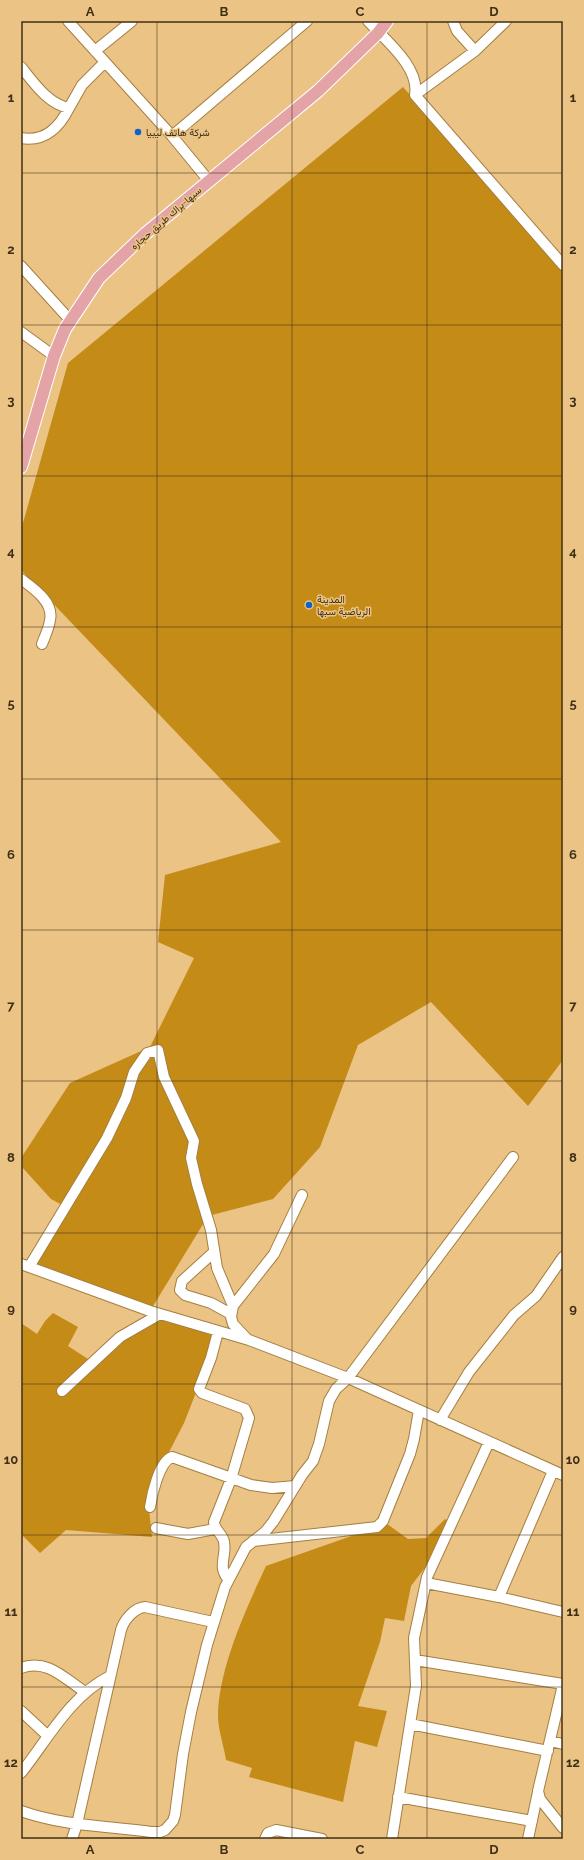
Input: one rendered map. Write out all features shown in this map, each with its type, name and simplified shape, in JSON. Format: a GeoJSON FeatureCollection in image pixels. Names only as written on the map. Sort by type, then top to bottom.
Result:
{"type":"FeatureCollection","features":[{"type":"Feature","properties":{"kind":"main road","name":"سبها-براك طريق حجاره"},"geometry":{"type":"LineString","coordinates":[[21,467],[54,356],[70,320],[99,278],[145,234],[318,91],[378,33],[387,21]]}},
{"type":"Feature","properties":{"kind":"street"},"geometry":{"type":"LineString","coordinates":[[68,21],[172,136],[209,181]]}},
{"type":"Feature","properties":{"kind":"street"},"geometry":{"type":"LineString","coordinates":[[95,51],[132,21]]}},
{"type":"Feature","properties":{"kind":"street"},"geometry":{"type":"LineString","coordinates":[[172,136],[307,21]]}},
{"type":"Feature","properties":{"kind":"street"},"geometry":{"type":"LineString","coordinates":[[368,21],[408,65],[416,81],[415,95],[563,265]]}},
{"type":"Feature","properties":{"kind":"street"},"geometry":{"type":"LineString","coordinates":[[453,21],[457,30],[475,51]]}},
{"type":"Feature","properties":{"kind":"street"},"geometry":{"type":"LineString","coordinates":[[415,95],[475,51],[506,21]]}},
{"type":"Feature","properties":{"kind":"street"},"geometry":{"type":"LineString","coordinates":[[21,138],[44,137],[56,128],[82,85],[105,62]]}},
{"type":"Feature","properties":{"kind":"street"},"geometry":{"type":"LineString","coordinates":[[21,67],[38,88],[59,106],[69,108]]}},
{"type":"Feature","properties":{"kind":"street"},"geometry":{"type":"LineString","coordinates":[[21,266],[70,320]]}},
{"type":"Feature","properties":{"kind":"street"},"geometry":{"type":"LineString","coordinates":[[21,332],[54,356]]}},
{"type":"Feature","properties":{"kind":"street"},"geometry":{"type":"LineString","coordinates":[[21,579],[45,600],[51,610],[51,619],[42,644]]}},
{"type":"Feature","properties":{"kind":"street"},"geometry":{"type":"LineString","coordinates":[[249,1340],[233,1324],[232,1310],[219,1275],[211,1230],[191,1158],[194,1141],[164,1077],[158,1050],[147,1053],[134,1072],[126,1098],[106,1138],[25,1266],[160,1314],[249,1340],[348,1378],[563,1475]]}},
{"type":"Feature","properties":{"kind":"street"},"geometry":{"type":"LineString","coordinates":[[21,1811],[77,1824],[160,1832],[174,1821],[190,1719],[213,1622],[228,1579],[244,1549],[273,1522],[312,1461],[316,1453],[330,1397],[348,1378],[513,1157]]}},
{"type":"Feature","properties":{"kind":"street"},"geometry":{"type":"LineString","coordinates":[[232,1310],[274,1254],[302,1195]]}},
{"type":"Feature","properties":{"kind":"street"},"geometry":{"type":"LineString","coordinates":[[214,1252],[182,1281],[180,1290],[185,1295],[232,1310]]}},
{"type":"Feature","properties":{"kind":"street"},"geometry":{"type":"LineString","coordinates":[[440,1420],[469,1372],[514,1315],[536,1296],[563,1257]]}},
{"type":"Feature","properties":{"kind":"street"},"geometry":{"type":"LineString","coordinates":[[62,1392],[120,1337],[160,1314]]}},
{"type":"Feature","properties":{"kind":"street"},"geometry":{"type":"LineString","coordinates":[[218,1332],[200,1389],[202,1393],[245,1409],[248,1415],[231,1479],[215,1518],[215,1528],[224,1542],[222,1568],[228,1579]]}},
{"type":"Feature","properties":{"kind":"street"},"geometry":{"type":"LineString","coordinates":[[251,1541],[377,1527],[383,1521],[410,1454],[419,1410]]}},
{"type":"Feature","properties":{"kind":"street"},"geometry":{"type":"LineString","coordinates":[[392,1839],[416,1686],[414,1638],[426,1583],[431,1567],[489,1442]]}},
{"type":"Feature","properties":{"kind":"street"},"geometry":{"type":"LineString","coordinates":[[150,1507],[154,1488],[165,1462],[172,1457],[231,1479],[261,1487],[295,1486]]}},
{"type":"Feature","properties":{"kind":"street"},"geometry":{"type":"LineString","coordinates":[[499,1597],[553,1471]]}},
{"type":"Feature","properties":{"kind":"street"},"geometry":{"type":"LineString","coordinates":[[156,1528],[185,1534],[215,1528]]}},
{"type":"Feature","properties":{"kind":"street"},"geometry":{"type":"LineString","coordinates":[[426,1583],[499,1597],[563,1612]]}},
{"type":"Feature","properties":{"kind":"street"},"geometry":{"type":"LineString","coordinates":[[72,1839],[77,1824],[122,1627],[129,1617],[141,1607],[150,1607],[213,1622]]}},
{"type":"Feature","properties":{"kind":"street"},"geometry":{"type":"LineString","coordinates":[[415,1660],[563,1684],[528,1839]]}},
{"type":"Feature","properties":{"kind":"street"},"geometry":{"type":"LineString","coordinates":[[21,1668],[37,1664],[47,1666],[85,1692]]}},
{"type":"Feature","properties":{"kind":"street"},"geometry":{"type":"LineString","coordinates":[[21,1773],[25,1763],[85,1692],[98,1682],[110,1676]]}},
{"type":"Feature","properties":{"kind":"street"},"geometry":{"type":"LineString","coordinates":[[21,1712],[48,1736]]}},
{"type":"Feature","properties":{"kind":"street"},"geometry":{"type":"LineString","coordinates":[[410,1724],[549,1746],[563,1744]]}},
{"type":"Feature","properties":{"kind":"street"},"geometry":{"type":"LineString","coordinates":[[538,1791],[543,1803],[563,1828]]}},
{"type":"Feature","properties":{"kind":"street"},"geometry":{"type":"LineString","coordinates":[[398,1797],[532,1821]]}},
{"type":"Feature","properties":{"kind":"street"},"geometry":{"type":"LineString","coordinates":[[264,1839],[268,1833],[276,1830],[322,1839]]}},
{"type":"Feature","properties":{"kind":"shaded area","name":"المدينة الرياضية سبها"},"geometry":{"type":"Polygon","coordinates":[[[403,87],[563,266],[563,1060],[528,1106],[431,1002],[358,1045],[320,1147],[273,1199],[208,1216],[150,1311],[25,1266],[62,1205],[51,1199],[21,1166],[21,1158],[70,1083],[150,1047],[194,958],[158,942],[165,875],[281,842],[21,570],[21,530],[68,363],[403,87]]]}},
{"type":"Feature","properties":{"kind":"shaded area"},"geometry":{"type":"Polygon","coordinates":[[[53,1313],[78,1327],[68,1346],[88,1359],[102,1353],[160,1314],[219,1334],[184,1423],[154,1481],[148,1500],[152,1537],[66,1530],[40,1553],[21,1534],[21,1323],[37,1334],[45,1321],[53,1313]]]}},
{"type":"Feature","properties":{"kind":"shaded area"},"geometry":{"type":"Polygon","coordinates":[[[445,1519],[451,1522],[427,1565],[411,1586],[404,1621],[385,1618],[380,1642],[358,1706],[387,1711],[377,1747],[355,1741],[343,1802],[249,1777],[252,1768],[226,1760],[218,1715],[223,1678],[228,1658],[242,1619],[266,1566],[377,1527],[383,1521],[408,1539],[426,1538],[445,1519]]]}},
{"type":"Feature","properties":{"kind":"place","name":"شركة هاتف ليبيا"},"geometry":{"type":"Point","coordinates":[138,132]}},
{"type":"Feature","properties":{"kind":"place","name":"المدينة الرياضية سبها"},"geometry":{"type":"Point","coordinates":[309,605]}}]}
